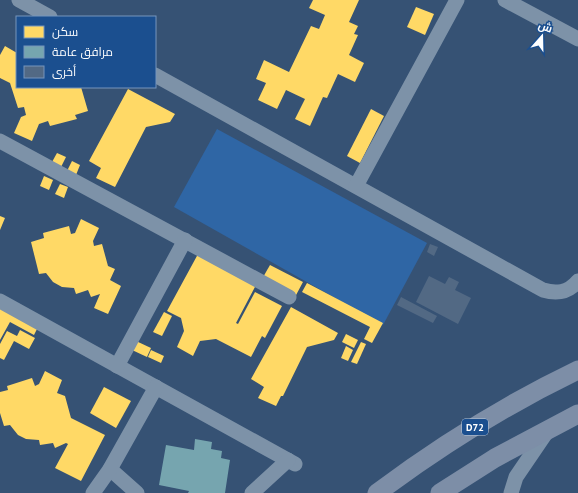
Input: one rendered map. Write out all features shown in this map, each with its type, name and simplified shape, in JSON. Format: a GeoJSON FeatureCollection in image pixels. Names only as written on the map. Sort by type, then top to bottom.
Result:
{"type":"FeatureCollection","features":[{"type":"Feature","properties":{"kind":"main road","name":"D72"},"geometry":{"type":"LineString","coordinates":[[377,493],[407,471],[483,422],[522,399],[578,370]]}},
{"type":"Feature","properties":{"kind":"main road"},"geometry":{"type":"LineString","coordinates":[[440,493],[495,458],[578,414]]}},
{"type":"Feature","properties":{"kind":"street"},"geometry":{"type":"LineString","coordinates":[[19,0],[48,16]]}},
{"type":"Feature","properties":{"kind":"street"},"geometry":{"type":"LineString","coordinates":[[356,186],[456,0]]}},
{"type":"Feature","properties":{"kind":"street"},"geometry":{"type":"LineString","coordinates":[[505,0],[577,38]]}},
{"type":"Feature","properties":{"kind":"street"},"geometry":{"type":"LineString","coordinates":[[156,76],[543,290],[552,293],[561,292],[570,289],[578,281]]}},
{"type":"Feature","properties":{"kind":"street"},"geometry":{"type":"LineString","coordinates":[[0,141],[289,297]]}},
{"type":"Feature","properties":{"kind":"street"},"geometry":{"type":"LineString","coordinates":[[117,366],[184,240]]}},
{"type":"Feature","properties":{"kind":"street"},"geometry":{"type":"LineString","coordinates":[[0,301],[291,462],[252,493]]}},
{"type":"Feature","properties":{"kind":"street"},"geometry":{"type":"LineString","coordinates":[[93,493],[110,469],[156,387]]}},
{"type":"Feature","properties":{"kind":"street"},"geometry":{"type":"LineString","coordinates":[[510,493],[516,477],[548,430]]}},
{"type":"Feature","properties":{"kind":"street"},"geometry":{"type":"LineString","coordinates":[[110,469],[137,493]]}},
{"type":"Feature","properties":{"kind":"shaded area"},"geometry":{"type":"Polygon","coordinates":[[[217,129],[427,243],[383,325],[174,207],[217,129]]]}},
{"type":"Feature","properties":{"kind":"building: سكن"},"geometry":{"type":"Polygon","coordinates":[[[313,0],[359,0],[349,22],[358,26],[354,34],[358,35],[349,55],[364,63],[355,82],[338,74],[327,98],[323,97],[310,126],[295,119],[305,99],[286,90],[277,109],[258,100],[266,83],[256,79],[264,60],[289,72],[311,26],[319,29],[325,15],[309,8],[313,0]]]}},
{"type":"Feature","properties":{"kind":"building: سكن"},"geometry":{"type":"Polygon","coordinates":[[[416,7],[434,14],[425,35],[407,27],[416,7]]]}},
{"type":"Feature","properties":{"kind":"building: سكن"},"geometry":{"type":"Polygon","coordinates":[[[5,46],[16,52],[16,88],[81,88],[88,111],[75,115],[77,119],[50,126],[48,121],[39,124],[32,141],[14,133],[21,117],[26,115],[24,107],[18,108],[10,83],[0,78],[0,55],[5,46]]]}},
{"type":"Feature","properties":{"kind":"building: سكن"},"geometry":{"type":"Polygon","coordinates":[[[128,89],[175,114],[170,122],[146,127],[115,187],[96,178],[101,168],[89,161],[128,89]]]}},
{"type":"Feature","properties":{"kind":"building: سكن"},"geometry":{"type":"Polygon","coordinates":[[[371,109],[384,116],[360,163],[347,156],[371,109]]]}},
{"type":"Feature","properties":{"kind":"building: سكن"},"geometry":{"type":"Polygon","coordinates":[[[57,153],[66,157],[61,167],[52,162],[57,153]]]}},
{"type":"Feature","properties":{"kind":"building: سكن"},"geometry":{"type":"Polygon","coordinates":[[[72,161],[80,165],[76,175],[67,171],[72,161]]]}},
{"type":"Feature","properties":{"kind":"building: سكن"},"geometry":{"type":"Polygon","coordinates":[[[44,176],[53,180],[49,190],[40,186],[44,176]]]}},
{"type":"Feature","properties":{"kind":"building: سكن"},"geometry":{"type":"Polygon","coordinates":[[[60,184],[68,187],[64,198],[55,194],[60,184]]]}},
{"type":"Feature","properties":{"kind":"building: سكن"},"geometry":{"type":"Polygon","coordinates":[[[0,216],[5,218],[0,230],[0,216]]]}},
{"type":"Feature","properties":{"kind":"building: سكن"},"geometry":{"type":"Polygon","coordinates":[[[81,219],[99,228],[93,241],[94,246],[102,244],[108,266],[115,269],[110,280],[121,286],[108,314],[94,308],[100,294],[91,297],[88,290],[76,294],[74,288],[62,287],[53,282],[46,273],[39,274],[31,242],[44,238],[43,233],[69,226],[71,234],[75,233],[81,219]]]}},
{"type":"Feature","properties":{"kind":"building: سكن"},"geometry":{"type":"Polygon","coordinates":[[[198,254],[257,283],[236,323],[238,324],[255,292],[282,306],[265,338],[262,336],[251,357],[216,339],[200,341],[193,356],[177,347],[184,331],[181,318],[167,311],[198,254]]]}},
{"type":"Feature","properties":{"kind":"building: سكن"},"geometry":{"type":"Polygon","coordinates":[[[270,265],[303,282],[295,297],[262,279],[270,265]]]}},
{"type":"Feature","properties":{"kind":"building: سكن"},"geometry":{"type":"Polygon","coordinates":[[[307,283],[383,323],[372,343],[364,339],[370,327],[302,292],[307,283]]]}},
{"type":"Feature","properties":{"kind":"building: سكن"},"geometry":{"type":"Polygon","coordinates":[[[0,307],[38,327],[34,335],[10,322],[0,340],[0,307]]]}},
{"type":"Feature","properties":{"kind":"building: سكن"},"geometry":{"type":"Polygon","coordinates":[[[291,307],[338,333],[334,340],[307,347],[283,396],[281,396],[276,406],[258,398],[264,387],[251,379],[291,307]]]}},
{"type":"Feature","properties":{"kind":"building: سكن"},"geometry":{"type":"Polygon","coordinates":[[[164,312],[172,316],[162,336],[153,332],[164,312]]]}},
{"type":"Feature","properties":{"kind":"building: سكن"},"geometry":{"type":"Polygon","coordinates":[[[20,330],[35,338],[29,349],[14,341],[4,360],[0,358],[0,344],[7,331],[17,336],[20,330]]]}},
{"type":"Feature","properties":{"kind":"building: سكن"},"geometry":{"type":"Polygon","coordinates":[[[346,334],[358,340],[354,348],[342,342],[346,334]]]}},
{"type":"Feature","properties":{"kind":"building: سكن"},"geometry":{"type":"Polygon","coordinates":[[[136,341],[151,348],[147,357],[132,350],[136,341]]]}},
{"type":"Feature","properties":{"kind":"building: سكن"},"geometry":{"type":"Polygon","coordinates":[[[361,342],[366,344],[357,364],[351,362],[361,342]]]}},
{"type":"Feature","properties":{"kind":"building: سكن"},"geometry":{"type":"Polygon","coordinates":[[[346,346],[353,350],[348,361],[341,358],[346,346]]]}},
{"type":"Feature","properties":{"kind":"building: سكن"},"geometry":{"type":"Polygon","coordinates":[[[151,350],[164,356],[161,363],[148,357],[151,350]]]}},
{"type":"Feature","properties":{"kind":"building: سكن"},"geometry":{"type":"Polygon","coordinates":[[[45,371],[62,380],[57,393],[65,396],[71,418],[105,435],[81,481],[55,468],[68,444],[66,443],[55,448],[53,443],[40,445],[39,440],[26,439],[18,435],[10,425],[4,426],[0,413],[0,392],[8,390],[7,386],[32,378],[35,386],[39,384],[45,371]]]}},
{"type":"Feature","properties":{"kind":"building: سكن"},"geometry":{"type":"Polygon","coordinates":[[[104,387],[131,401],[116,428],[90,413],[104,387]]]}},
{"type":"Feature","properties":{"kind":"building: مرافق عامة"},"geometry":{"type":"Polygon","coordinates":[[[195,439],[212,442],[211,449],[222,451],[221,458],[230,460],[225,493],[188,493],[189,491],[159,485],[166,445],[194,450],[195,439]]]}},
{"type":"Feature","properties":{"kind":"building: أخرى"},"geometry":{"type":"Polygon","coordinates":[[[430,244],[438,247],[434,256],[427,252],[430,244]]]}},
{"type":"Feature","properties":{"kind":"building: أخرى"},"geometry":{"type":"Polygon","coordinates":[[[429,276],[445,284],[449,277],[459,282],[455,290],[471,298],[458,324],[416,302],[429,276]]]}},
{"type":"Feature","properties":{"kind":"building: أخرى"},"geometry":{"type":"Polygon","coordinates":[[[401,297],[437,316],[433,323],[397,305],[401,297]]]}}]}
